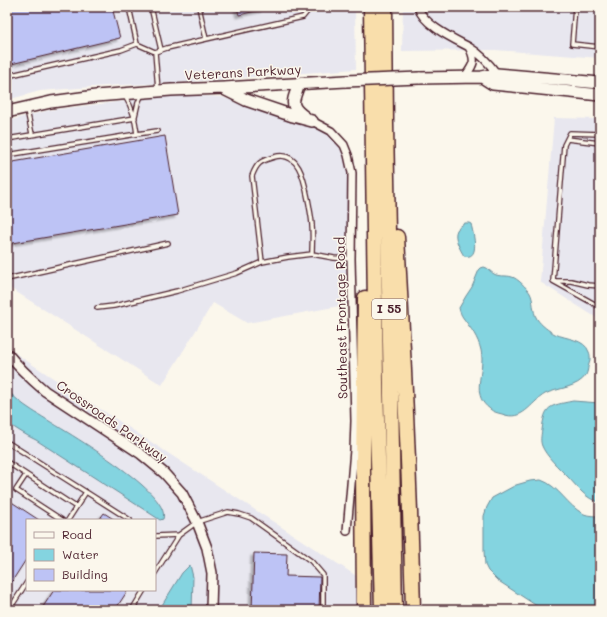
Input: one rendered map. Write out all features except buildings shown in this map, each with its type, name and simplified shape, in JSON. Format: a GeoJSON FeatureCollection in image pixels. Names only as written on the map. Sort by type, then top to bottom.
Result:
{"type":"FeatureCollection","features":[{"type":"Feature","properties":{"kind":"highway","name":"I 55"},"geometry":{"type":"LineString","coordinates":[[371,7],[380,169],[395,610]]}},
{"type":"Feature","properties":{"kind":"highway","name":"I 55"},"geometry":{"type":"LineString","coordinates":[[382,610],[376,382],[385,7]]}},
{"type":"Feature","properties":{"kind":"highway"},"geometry":{"type":"LineString","coordinates":[[364,610],[363,470],[365,318],[380,169]]}},
{"type":"Feature","properties":{"kind":"highway"},"geometry":{"type":"LineString","coordinates":[[380,169],[397,233],[410,499],[413,610]]}},
{"type":"Feature","properties":{"kind":"main road","name":"Veterans Parkway"},"geometry":{"type":"LineString","coordinates":[[7,112],[51,102],[96,96],[158,91],[346,81],[464,78],[497,74],[600,83]]}},
{"type":"Feature","properties":{"kind":"main road","name":"Veterans Parkway"},"geometry":{"type":"LineString","coordinates":[[482,77],[493,84],[600,95]]}},
{"type":"Feature","properties":{"kind":"main road"},"geometry":{"type":"LineString","coordinates":[[300,84],[294,105],[297,111],[312,121]]}},
{"type":"Feature","properties":{"kind":"main road"},"geometry":{"type":"LineString","coordinates":[[224,88],[246,100],[312,121]]}},
{"type":"Feature","properties":{"kind":"street"},"geometry":{"type":"LineString","coordinates":[[418,7],[419,12],[431,24],[450,37],[477,52],[485,59],[497,74]]}},
{"type":"Feature","properties":{"kind":"street"},"geometry":{"type":"LineString","coordinates":[[464,78],[474,60],[473,54],[469,47]]}},
{"type":"Feature","properties":{"kind":"street","name":"Southeast Frontage Road"},"geometry":{"type":"LineString","coordinates":[[312,121],[331,131],[344,145],[352,173],[351,260],[355,421],[347,531]]}},
{"type":"Feature","properties":{"kind":"street","name":"Crossroads Parkway"},"geometry":{"type":"LineString","coordinates":[[7,353],[13,361],[45,391],[141,454],[164,473],[182,493],[197,522],[207,548],[212,573],[212,610]]}},
{"type":"Feature","properties":{"kind":"lane"},"geometry":{"type":"LineString","coordinates":[[129,7],[137,44]]}},
{"type":"Feature","properties":{"kind":"lane"},"geometry":{"type":"LineString","coordinates":[[151,7],[161,50]]}},
{"type":"Feature","properties":{"kind":"lane"},"geometry":{"type":"LineString","coordinates":[[199,7],[206,39]]}},
{"type":"Feature","properties":{"kind":"lane"},"geometry":{"type":"LineString","coordinates":[[7,76],[121,50],[137,44],[155,52],[303,16],[311,7]]}},
{"type":"Feature","properties":{"kind":"lane"},"geometry":{"type":"LineString","coordinates":[[575,7],[572,44],[600,47]]}},
{"type":"Feature","properties":{"kind":"lane"},"geometry":{"type":"LineString","coordinates":[[155,52],[158,91]]}},
{"type":"Feature","properties":{"kind":"lane"},"geometry":{"type":"LineString","coordinates":[[135,118],[138,103],[143,92]]}},
{"type":"Feature","properties":{"kind":"lane"},"geometry":{"type":"LineString","coordinates":[[123,94],[131,105],[135,118],[137,134]]}},
{"type":"Feature","properties":{"kind":"lane"},"geometry":{"type":"LineString","coordinates":[[27,108],[32,134]]}},
{"type":"Feature","properties":{"kind":"lane"},"geometry":{"type":"LineString","coordinates":[[7,139],[135,118]]}},
{"type":"Feature","properties":{"kind":"lane"},"geometry":{"type":"LineString","coordinates":[[7,155],[157,131]]}},
{"type":"Feature","properties":{"kind":"lane"},"geometry":{"type":"LineString","coordinates":[[553,281],[564,145],[570,133],[600,134]]}},
{"type":"Feature","properties":{"kind":"lane"},"geometry":{"type":"LineString","coordinates":[[567,139],[600,143]]}},
{"type":"Feature","properties":{"kind":"lane"},"geometry":{"type":"LineString","coordinates":[[262,262],[252,176],[256,166],[265,160],[280,155],[287,156],[293,160],[299,168],[305,185],[312,226],[312,254]]}},
{"type":"Feature","properties":{"kind":"lane"},"geometry":{"type":"LineString","coordinates":[[7,279],[168,243]]}},
{"type":"Feature","properties":{"kind":"lane"},"geometry":{"type":"LineString","coordinates":[[97,308],[177,291],[237,273],[262,262],[288,257],[312,254],[351,260]]}},
{"type":"Feature","properties":{"kind":"lane"},"geometry":{"type":"LineString","coordinates":[[553,281],[571,281],[600,286]]}},
{"type":"Feature","properties":{"kind":"lane"},"geometry":{"type":"LineString","coordinates":[[553,281],[600,307]]}},
{"type":"Feature","properties":{"kind":"lane"},"geometry":{"type":"LineString","coordinates":[[7,442],[128,519]]}},
{"type":"Feature","properties":{"kind":"lane"},"geometry":{"type":"LineString","coordinates":[[7,462],[76,507]]}},
{"type":"Feature","properties":{"kind":"lane"},"geometry":{"type":"LineString","coordinates":[[26,475],[16,490],[60,519]]}},
{"type":"Feature","properties":{"kind":"lane"},"geometry":{"type":"LineString","coordinates":[[69,519],[86,492]]}},
{"type":"Feature","properties":{"kind":"lane"},"geometry":{"type":"LineString","coordinates":[[156,571],[179,535],[197,522],[228,512],[238,514],[250,518],[311,561],[323,575],[323,610]]}},
{"type":"Feature","properties":{"kind":"lane"},"geometry":{"type":"LineString","coordinates":[[156,536],[179,535]]}},
{"type":"Feature","properties":{"kind":"lane"},"geometry":{"type":"LineString","coordinates":[[9,610],[26,584]]}},
{"type":"Feature","properties":{"kind":"lane"},"geometry":{"type":"LineString","coordinates":[[132,610],[143,591]]}},
{"type":"Feature","properties":{"kind":"shaded area"},"geometry":{"type":"Polygon","coordinates":[[[7,7],[355,7],[356,69],[175,83],[119,85],[40,91],[7,100],[7,7]]]}},
{"type":"Feature","properties":{"kind":"shaded area"},"geometry":{"type":"Polygon","coordinates":[[[403,7],[600,7],[600,58],[495,50],[402,51],[403,7]]]}},
{"type":"Feature","properties":{"kind":"shaded area"},"geometry":{"type":"Polygon","coordinates":[[[176,95],[221,97],[311,125],[326,131],[338,143],[346,157],[350,178],[350,304],[247,323],[213,303],[162,385],[7,286],[7,121],[50,110],[176,95]]]}},
{"type":"Feature","properties":{"kind":"shaded area"},"geometry":{"type":"Polygon","coordinates":[[[554,118],[600,119],[600,320],[540,282],[554,118]]]}},
{"type":"Feature","properties":{"kind":"shaded area"},"geometry":{"type":"Polygon","coordinates":[[[7,348],[358,577],[357,610],[7,610],[7,348]]]}},
{"type":"Feature","properties":{"kind":"water"},"geometry":{"type":"Polygon","coordinates":[[[465,223],[471,224],[475,245],[473,254],[469,256],[464,256],[456,236],[457,230],[465,223]]]}},
{"type":"Feature","properties":{"kind":"water"},"geometry":{"type":"Polygon","coordinates":[[[484,267],[496,275],[512,277],[519,281],[530,293],[537,319],[548,330],[555,334],[584,344],[590,354],[586,375],[578,383],[545,394],[521,414],[515,416],[497,413],[484,404],[481,398],[479,386],[482,366],[480,346],[472,330],[462,316],[459,308],[472,287],[479,270],[484,267]]]}},
{"type":"Feature","properties":{"kind":"water"},"geometry":{"type":"Polygon","coordinates":[[[7,390],[27,407],[84,443],[131,476],[150,492],[161,507],[163,519],[160,520],[7,423],[7,390]]]}},
{"type":"Feature","properties":{"kind":"water"},"geometry":{"type":"Polygon","coordinates":[[[573,401],[600,403],[600,502],[586,496],[550,458],[541,444],[543,422],[547,411],[558,404],[573,401]]]}},
{"type":"Feature","properties":{"kind":"water"},"geometry":{"type":"Polygon","coordinates":[[[541,480],[553,487],[584,514],[600,516],[600,600],[594,610],[543,610],[497,580],[488,571],[485,565],[484,516],[492,498],[516,485],[541,480]]]}},
{"type":"Feature","properties":{"kind":"water"},"geometry":{"type":"Polygon","coordinates":[[[190,565],[193,577],[192,610],[159,610],[182,573],[190,565]]]}}]}
